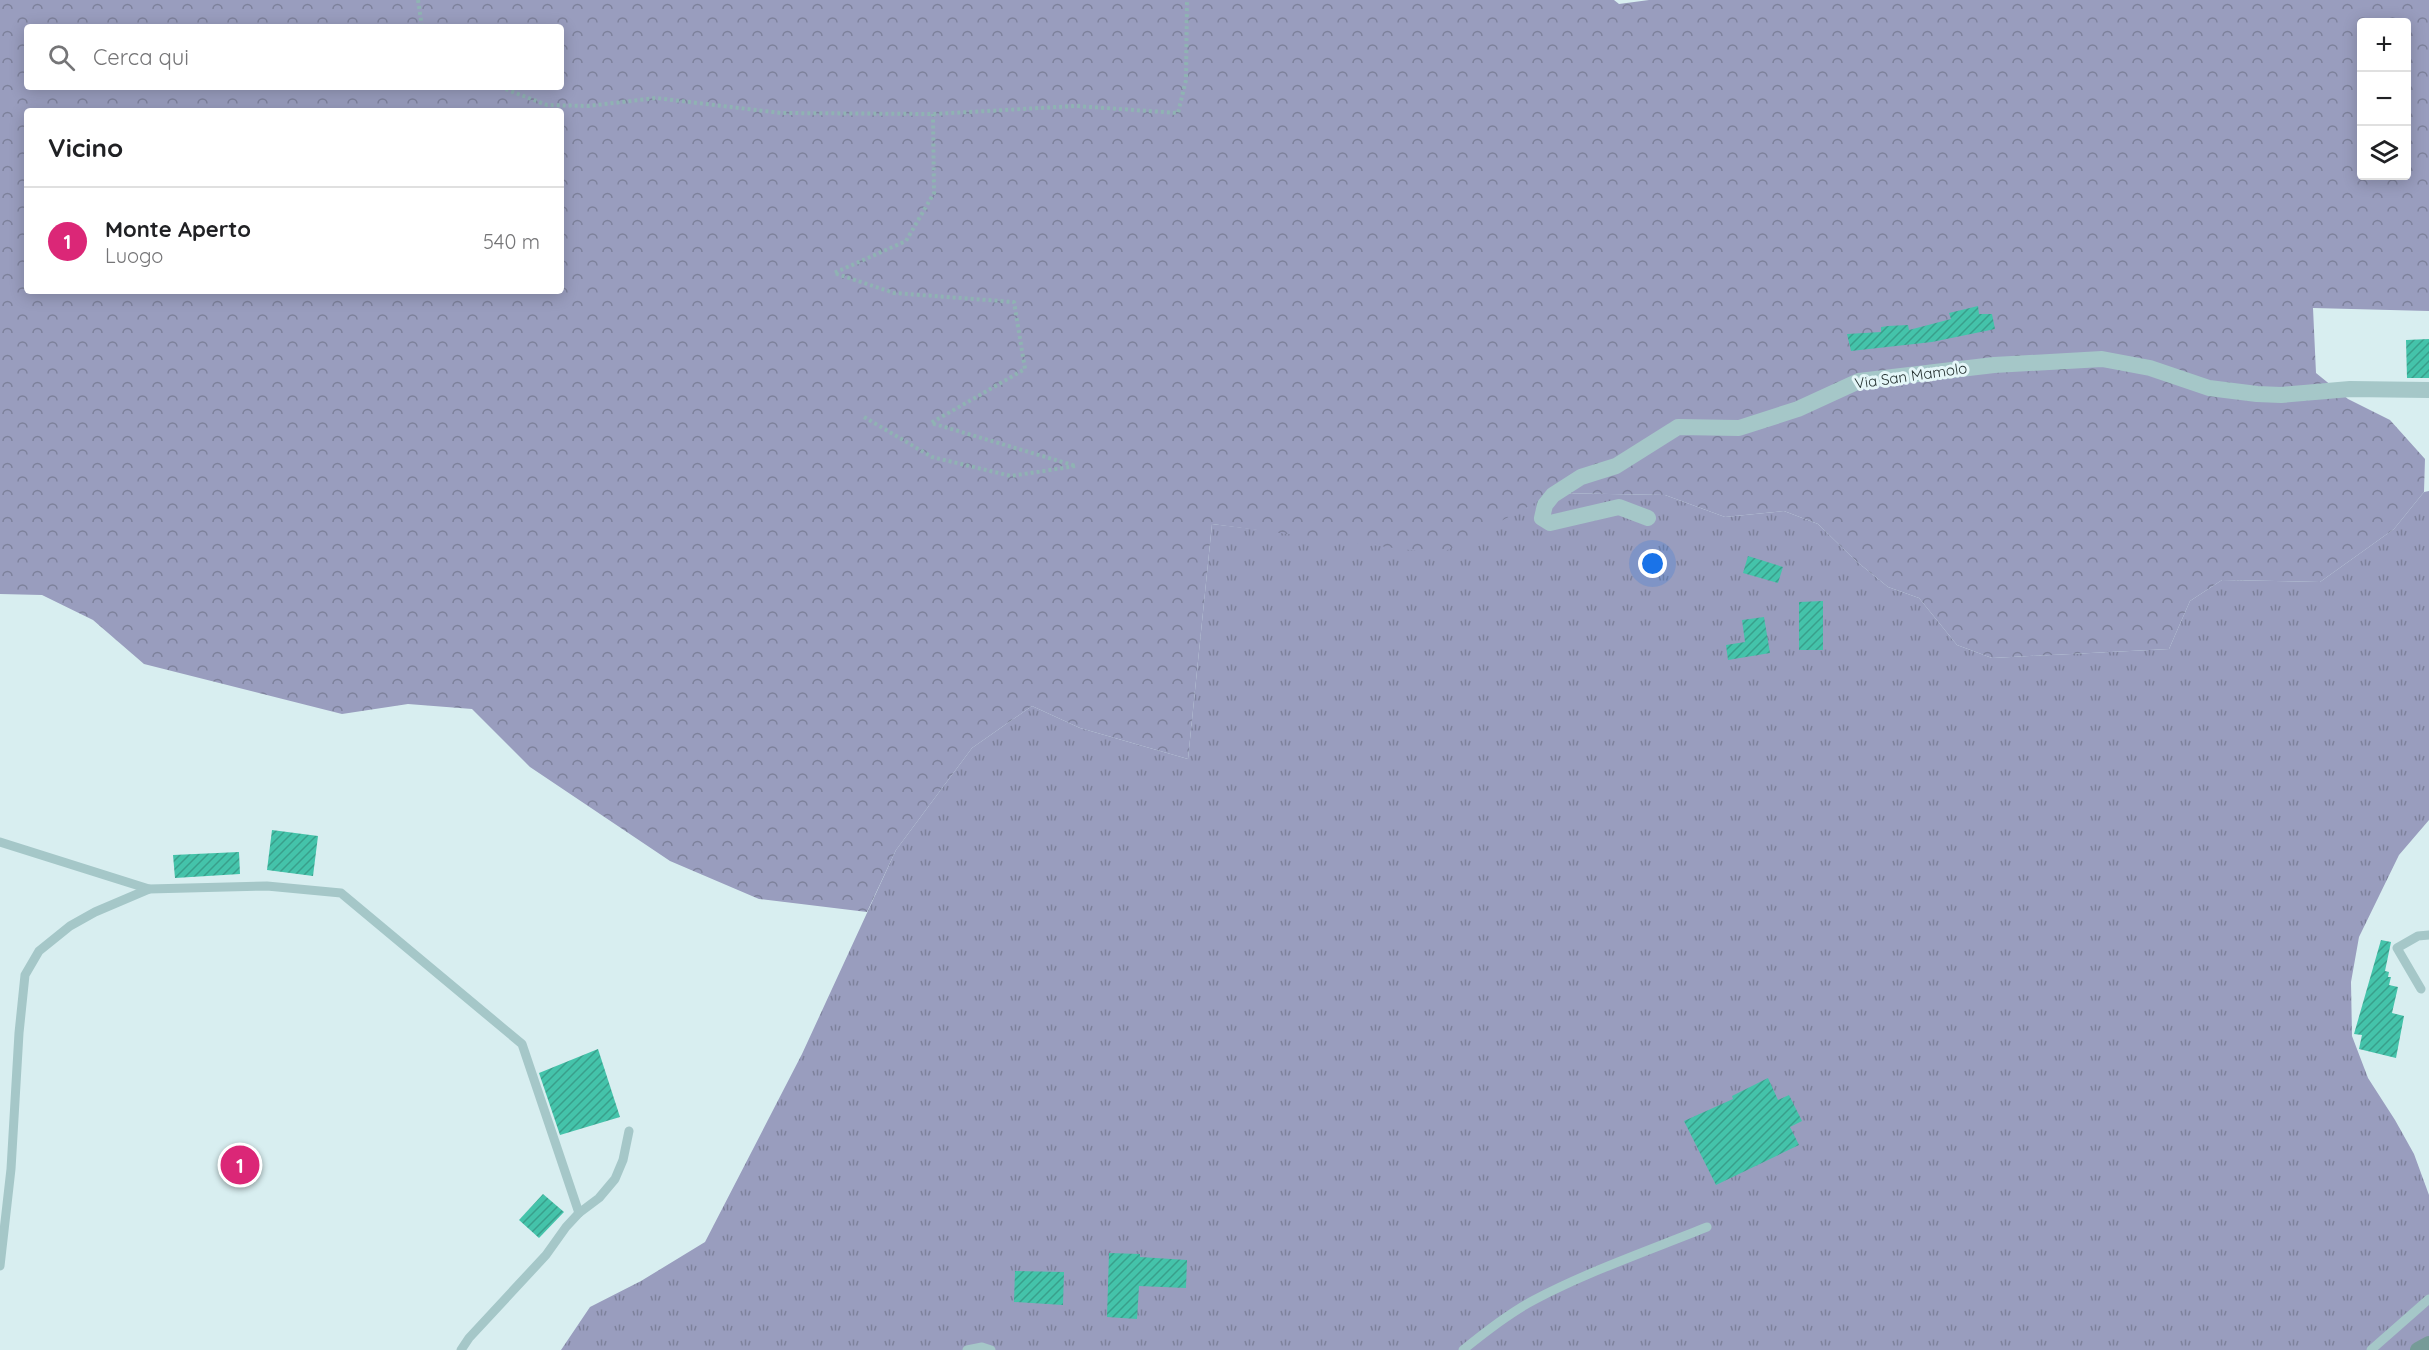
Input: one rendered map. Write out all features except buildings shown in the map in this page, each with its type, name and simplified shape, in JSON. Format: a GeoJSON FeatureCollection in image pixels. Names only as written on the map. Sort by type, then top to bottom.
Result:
{"type":"FeatureCollection","features":[{"type":"Feature","properties":{"kind":"main road"},"geometry":{"type":"LineString","coordinates":[[2418,1350],[2429,1344]]}},
{"type":"Feature","properties":{"kind":"street","name":"Via San Mamolo"},"geometry":{"type":"LineString","coordinates":[[1648,518],[1618,507],[1550,523],[1542,518],[1545,505],[1553,495],[1581,477],[1616,466],[1678,427],[1739,428],[1798,409],[1858,381],[1994,365],[2102,359],[2151,368],[2210,388],[2257,394],[2281,395],[2350,389],[2429,390]]}},
{"type":"Feature","properties":{"kind":"lane"},"geometry":{"type":"LineString","coordinates":[[0,842],[149,888],[267,886],[341,893],[522,1044],[579,1213]]}},
{"type":"Feature","properties":{"kind":"lane"},"geometry":{"type":"LineString","coordinates":[[0,1266],[11,1169],[19,1033],[25,975],[39,951],[70,926],[149,888]]}},
{"type":"Feature","properties":{"kind":"lane"},"geometry":{"type":"LineString","coordinates":[[2421,989],[2397,948],[2418,936],[2429,935]]}},
{"type":"Feature","properties":{"kind":"lane"},"geometry":{"type":"LineString","coordinates":[[461,1350],[469,1338],[546,1255],[579,1213],[599,1198],[615,1179],[623,1160],[629,1131]]}},
{"type":"Feature","properties":{"kind":"lane"},"geometry":{"type":"LineString","coordinates":[[1463,1350],[1479,1336],[1533,1300],[1707,1227]]}},
{"type":"Feature","properties":{"kind":"lane"},"geometry":{"type":"LineString","coordinates":[[2371,1350],[2429,1299]]}},
{"type":"Feature","properties":{"kind":"lane"},"geometry":{"type":"LineString","coordinates":[[967,1350],[982,1347],[991,1350]]}},
{"type":"Feature","properties":{"kind":"path"},"geometry":{"type":"LineString","coordinates":[[418,0],[422,24]]}},
{"type":"Feature","properties":{"kind":"path"},"geometry":{"type":"LineString","coordinates":[[508,90],[547,105],[588,106],[656,98],[781,113],[933,114],[1076,106],[1178,112],[1186,80],[1187,0]]}},
{"type":"Feature","properties":{"kind":"path"},"geometry":{"type":"LineString","coordinates":[[864,417],[932,457],[1011,476],[1076,466],[931,423],[1025,369],[1014,302],[894,293],[834,273],[906,241],[934,193],[933,114]]}},
{"type":"Feature","properties":{"kind":"green space"},"geometry":{"type":"Polygon","coordinates":[[[0,0],[1614,0],[1619,4],[1649,0],[2429,0],[2429,311],[2313,308],[2316,373],[2348,399],[2390,420],[2425,459],[2424,492],[2394,529],[2320,582],[2222,580],[2190,601],[2169,649],[1992,658],[1957,645],[1919,598],[1888,587],[1856,561],[1818,524],[1784,511],[1725,517],[1665,495],[1553,493],[1440,554],[1212,524],[1188,759],[1080,728],[1032,706],[972,748],[896,850],[867,912],[759,899],[670,861],[530,767],[472,709],[408,704],[342,714],[144,664],[93,620],[42,595],[0,594],[0,0]]]}},
{"type":"Feature","properties":{"kind":"green space"},"geometry":{"type":"Polygon","coordinates":[[[2429,491],[2429,820],[2399,855],[2359,937],[2351,982],[2352,1036],[2368,1078],[2414,1154],[2429,1195],[2429,1350],[561,1350],[590,1307],[641,1281],[705,1242],[802,1054],[896,850],[972,748],[1032,706],[1080,728],[1188,759],[1212,524],[1261,530],[1553,493],[1665,495],[1725,517],[1784,511],[1818,524],[1856,561],[1888,587],[1919,598],[1957,645],[1992,658],[2169,649],[2190,601],[2222,580],[2320,582],[2394,529],[2424,492],[2429,491]]]}},
{"type":"Feature","properties":{"kind":"place","name":"Monte Aperto"},"geometry":{"type":"Point","coordinates":[240,1165]}}]}
